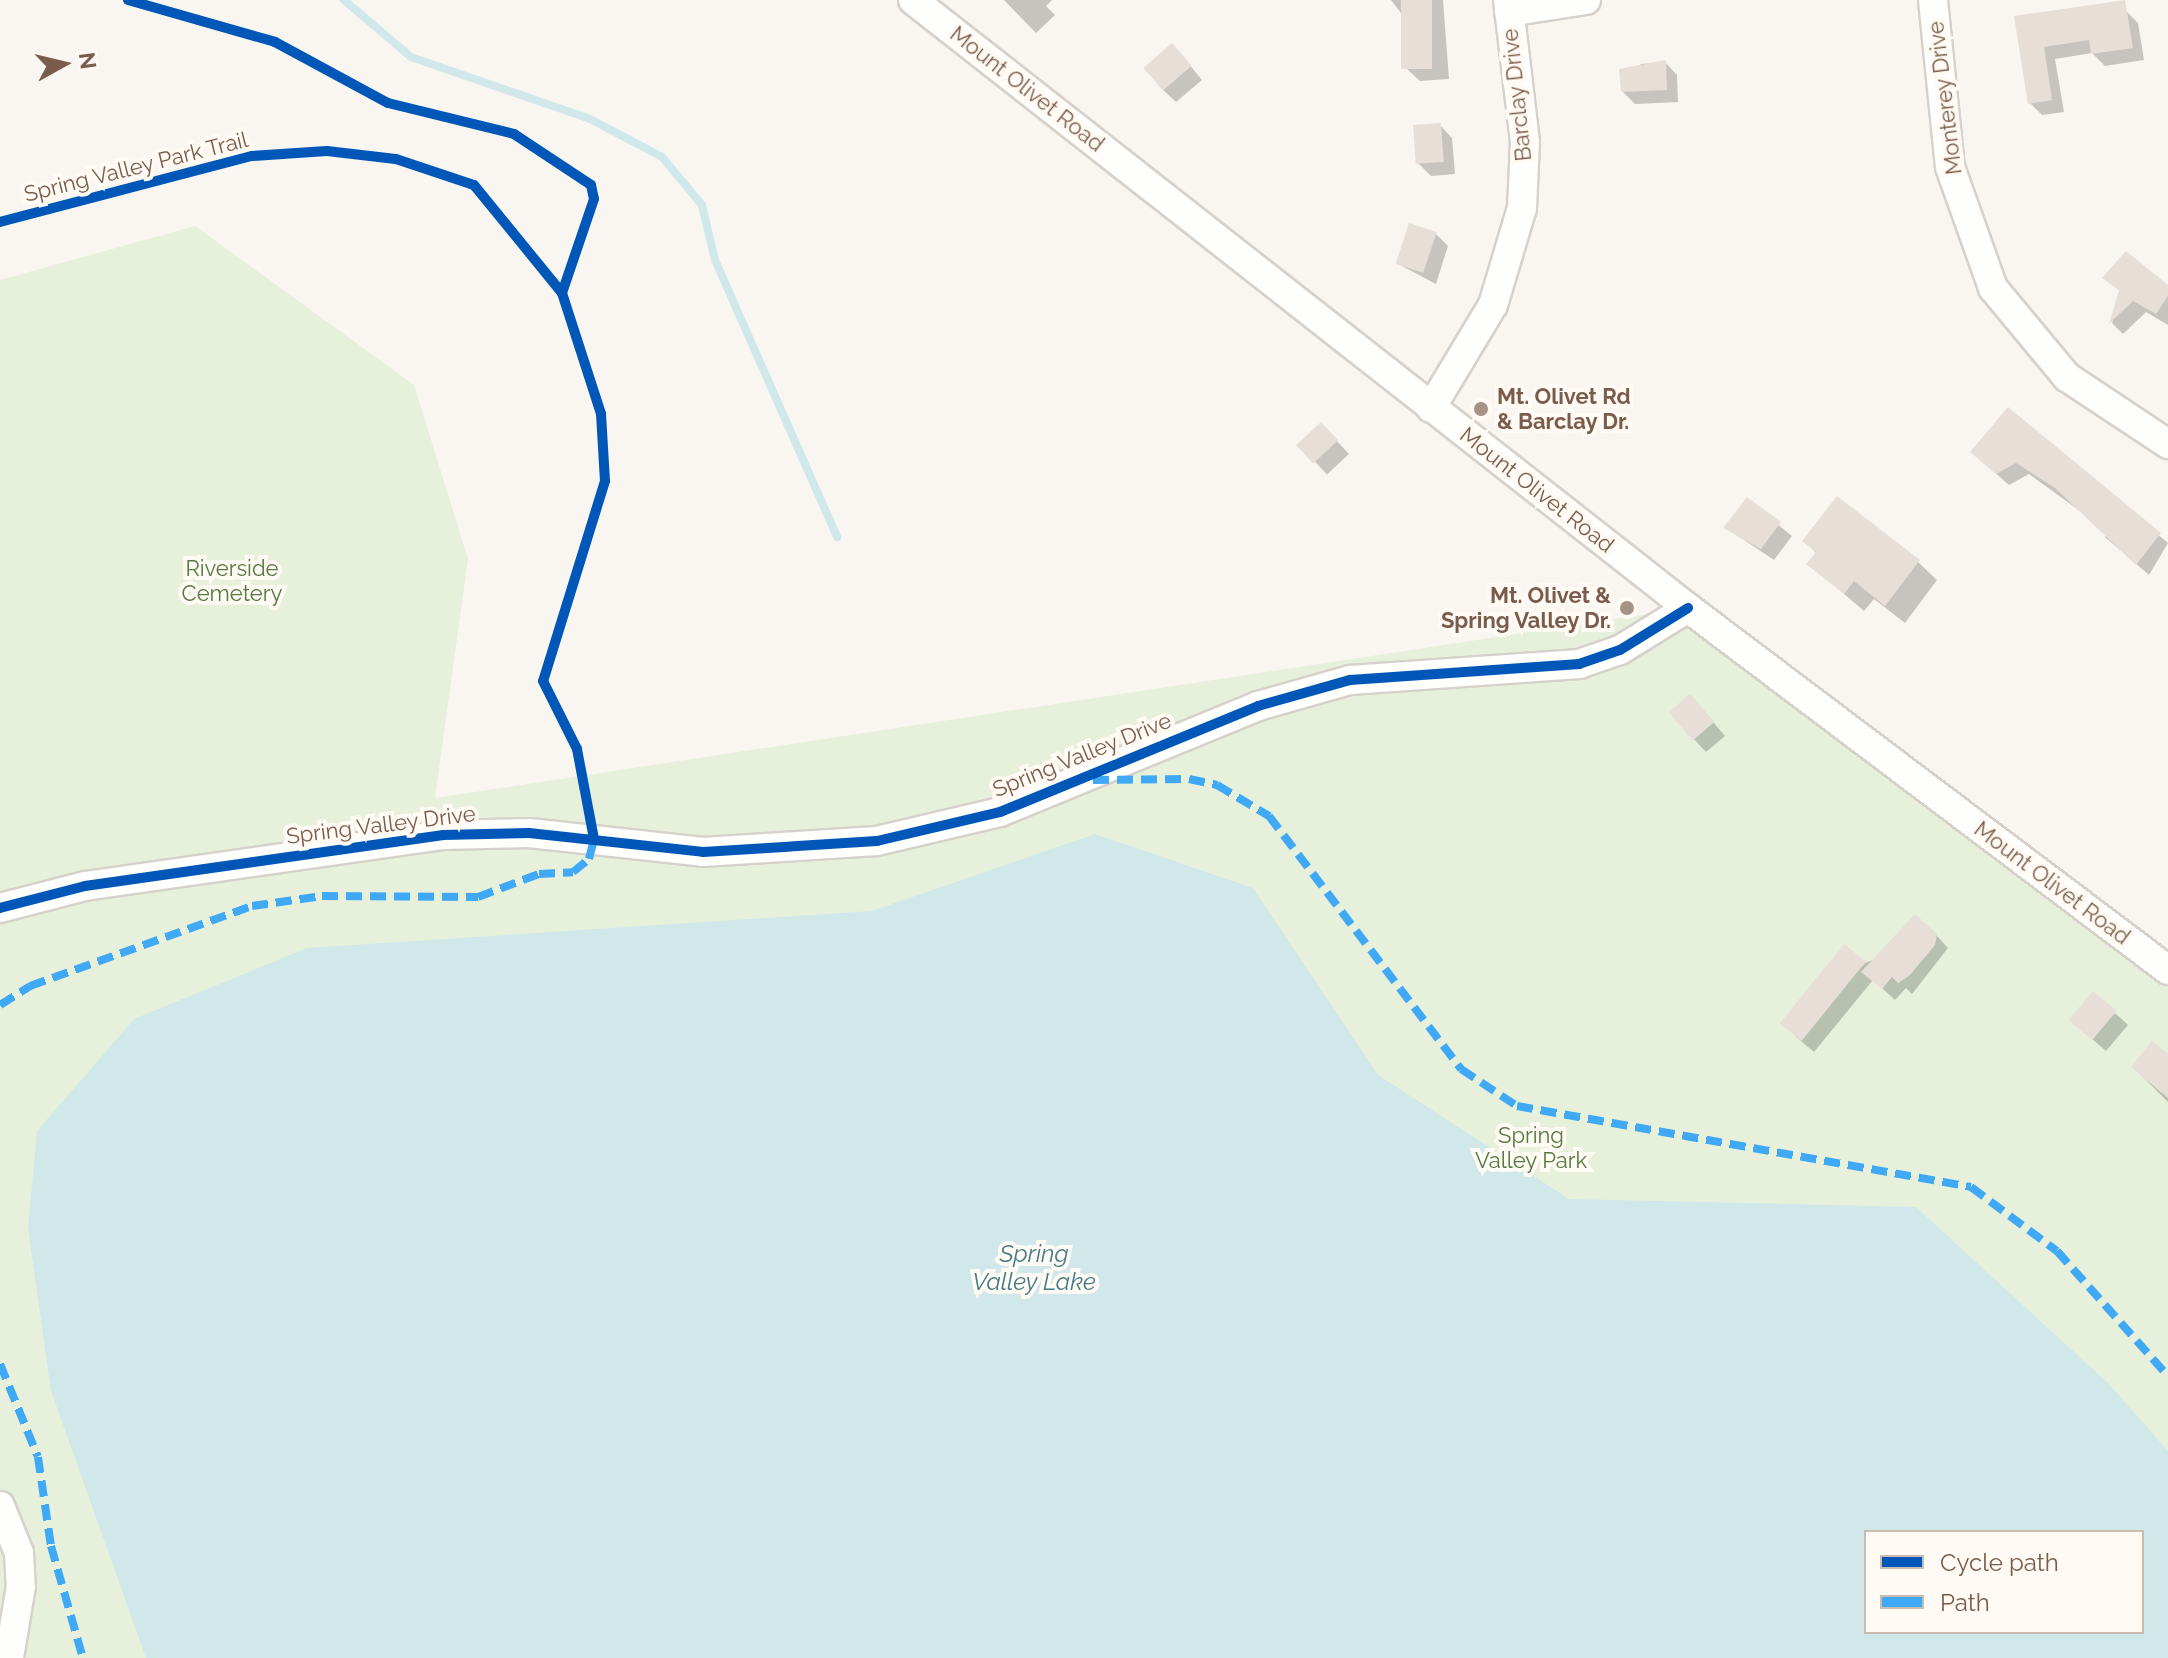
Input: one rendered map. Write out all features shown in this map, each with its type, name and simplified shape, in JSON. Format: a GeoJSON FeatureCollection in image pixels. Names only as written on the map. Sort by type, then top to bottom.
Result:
{"type":"FeatureCollection","features":[{"type":"Feature","properties":{"kind":"street","name":"Mount Olivet Road"},"geometry":{"type":"LineString","coordinates":[[913,0],[1688,608],[2167,969]]}},
{"type":"Feature","properties":{"kind":"street"},"geometry":{"type":"LineString","coordinates":[[1508,6],[1586,0]]}},
{"type":"Feature","properties":{"kind":"street","name":"Monterey Drive"},"geometry":{"type":"LineString","coordinates":[[1933,0],[1950,167],[1993,288],[2067,377],[2164,435]]}},
{"type":"Feature","properties":{"kind":"street","name":"Barclay Drive"},"geometry":{"type":"LineString","coordinates":[[1431,408],[1513,258],[1525,142],[1508,6]]}},
{"type":"Feature","properties":{"kind":"street","name":"Spring Valley Drive"},"geometry":{"type":"LineString","coordinates":[[0,908],[85,886],[443,835],[529,833],[703,852],[877,841],[1000,812],[1258,706],[1350,680],[1579,664],[1620,650],[1688,608]]}},
{"type":"Feature","properties":{"kind":"street"},"geometry":{"type":"LineString","coordinates":[[0,1506],[20,1575],[9,1658]]}},
{"type":"Feature","properties":{"kind":"green space","name":"Spring Valley Park"},"geometry":{"type":"Polygon","coordinates":[[[195,226],[414,385],[468,559],[435,798],[1688,608],[2168,969],[2168,1658],[0,1658],[0,280],[195,226]]]}},
{"type":"Feature","properties":{"kind":"water","name":"Spring Valley Lake"},"geometry":{"type":"Polygon","coordinates":[[[1095,834],[1253,888],[1378,1075],[1569,1199],[1916,1207],[2109,1384],[2168,1451],[2168,1658],[146,1658],[51,1391],[28,1228],[37,1131],[134,1019],[307,948],[872,911],[1095,834]]]}},
{"type":"Feature","properties":{"kind":"building"},"geometry":{"type":"Polygon","coordinates":[[[1401,0],[1432,0],[1432,69],[1401,69],[1401,0]]]}},
{"type":"Feature","properties":{"kind":"building"},"geometry":{"type":"Polygon","coordinates":[[[2125,0],[2133,48],[2091,54],[2089,40],[2044,47],[2052,100],[2028,104],[2014,16],[2125,0]]]}},
{"type":"Feature","properties":{"kind":"building"},"geometry":{"type":"Polygon","coordinates":[[[1172,43],[1192,66],[1163,91],[1143,68],[1172,43]]]}},
{"type":"Feature","properties":{"kind":"building"},"geometry":{"type":"Polygon","coordinates":[[[1666,60],[1667,90],[1621,92],[1619,69],[1666,60]]]}},
{"type":"Feature","properties":{"kind":"building"},"geometry":{"type":"Polygon","coordinates":[[[1441,123],[1444,162],[1416,164],[1413,125],[1441,123]]]}},
{"type":"Feature","properties":{"kind":"building"},"geometry":{"type":"Polygon","coordinates":[[[1409,223],[1437,232],[1423,273],[1396,264],[1409,223]]]}},
{"type":"Feature","properties":{"kind":"building"},"geometry":{"type":"Polygon","coordinates":[[[2126,251],[2168,285],[2168,296],[2156,314],[2133,301],[2109,324],[2119,290],[2102,278],[2126,251]]]}},
{"type":"Feature","properties":{"kind":"building"},"geometry":{"type":"Polygon","coordinates":[[[2008,407],[2161,533],[2136,565],[2055,488],[2016,463],[1996,474],[1970,452],[2008,407]]]}},
{"type":"Feature","properties":{"kind":"building"},"geometry":{"type":"Polygon","coordinates":[[[1321,422],[1338,440],[1313,463],[1296,445],[1321,422]]]}},
{"type":"Feature","properties":{"kind":"building"},"geometry":{"type":"Polygon","coordinates":[[[1837,496],[1920,560],[1885,606],[1854,581],[1844,594],[1806,564],[1816,552],[1802,541],[1837,496]]]}},
{"type":"Feature","properties":{"kind":"building"},"geometry":{"type":"Polygon","coordinates":[[[1747,497],[1781,522],[1761,549],[1723,528],[1747,497]]]}},
{"type":"Feature","properties":{"kind":"building"},"geometry":{"type":"Polygon","coordinates":[[[1690,694],[1714,722],[1693,740],[1669,712],[1690,694]]]}},
{"type":"Feature","properties":{"kind":"building"},"geometry":{"type":"Polygon","coordinates":[[[1915,914],[1937,934],[1935,945],[1910,975],[1898,983],[1892,977],[1882,989],[1861,972],[1915,914]]]}},
{"type":"Feature","properties":{"kind":"building"},"geometry":{"type":"Polygon","coordinates":[[[1844,944],[1866,962],[1802,1041],[1780,1023],[1844,944]]]}},
{"type":"Feature","properties":{"kind":"building"},"geometry":{"type":"Polygon","coordinates":[[[2093,991],[2117,1011],[2092,1040],[2069,1020],[2093,991]]]}},
{"type":"Feature","properties":{"kind":"building"},"geometry":{"type":"Polygon","coordinates":[[[2152,1041],[2168,1054],[2168,1098],[2131,1067],[2152,1041]]]}},
{"type":"Feature","properties":{"kind":"waterway"},"geometry":{"type":"LineString","coordinates":[[344,0],[411,57],[590,119],[662,157],[702,205],[715,260],[837,537]]}},
{"type":"Feature","properties":{"kind":"marked path"},"geometry":{"type":"LineString","coordinates":[[1093,780],[1189,779],[1217,785],[1269,816],[1461,1069],[1517,1106],[1971,1187],[2057,1251],[2168,1376]]}},
{"type":"Feature","properties":{"kind":"marked path"},"geometry":{"type":"LineString","coordinates":[[0,1005],[30,986],[252,906],[322,896],[478,897],[539,874],[573,872],[589,859],[594,839]]}},
{"type":"Feature","properties":{"kind":"marked path"},"geometry":{"type":"LineString","coordinates":[[0,1364],[38,1457],[51,1546],[83,1658]]}},
{"type":"Feature","properties":{"kind":"cycle path"},"geometry":{"type":"LineString","coordinates":[[128,0],[275,42],[388,103],[514,134],[591,185],[594,199],[562,293],[601,414],[605,481],[543,681],[577,749],[594,839]]}},
{"type":"Feature","properties":{"kind":"cycle path","name":"Spring Valley Park Trail"},"geometry":{"type":"LineString","coordinates":[[0,222],[252,156],[327,151],[396,159],[474,185],[562,293]]}},
{"type":"Feature","properties":{"kind":"cycle path"},"geometry":{"type":"LineString","coordinates":[[0,908],[85,886],[443,835],[529,833],[703,852],[877,841],[1000,812],[1258,706],[1350,680],[1579,664],[1620,650],[1688,608]]}},
{"type":"Feature","properties":{"kind":"place","name":"Mt. Olivet Rd & Barclay Dr."},"geometry":{"type":"Point","coordinates":[1481,409]}},
{"type":"Feature","properties":{"kind":"place","name":"Mt. Olivet & Spring Valley Dr."},"geometry":{"type":"Point","coordinates":[1627,608]}},
{"type":"Feature","properties":{"kind":"park label","name":"Riverside Cemetery"},"geometry":{"type":"Point","coordinates":[232,580]}}]}
